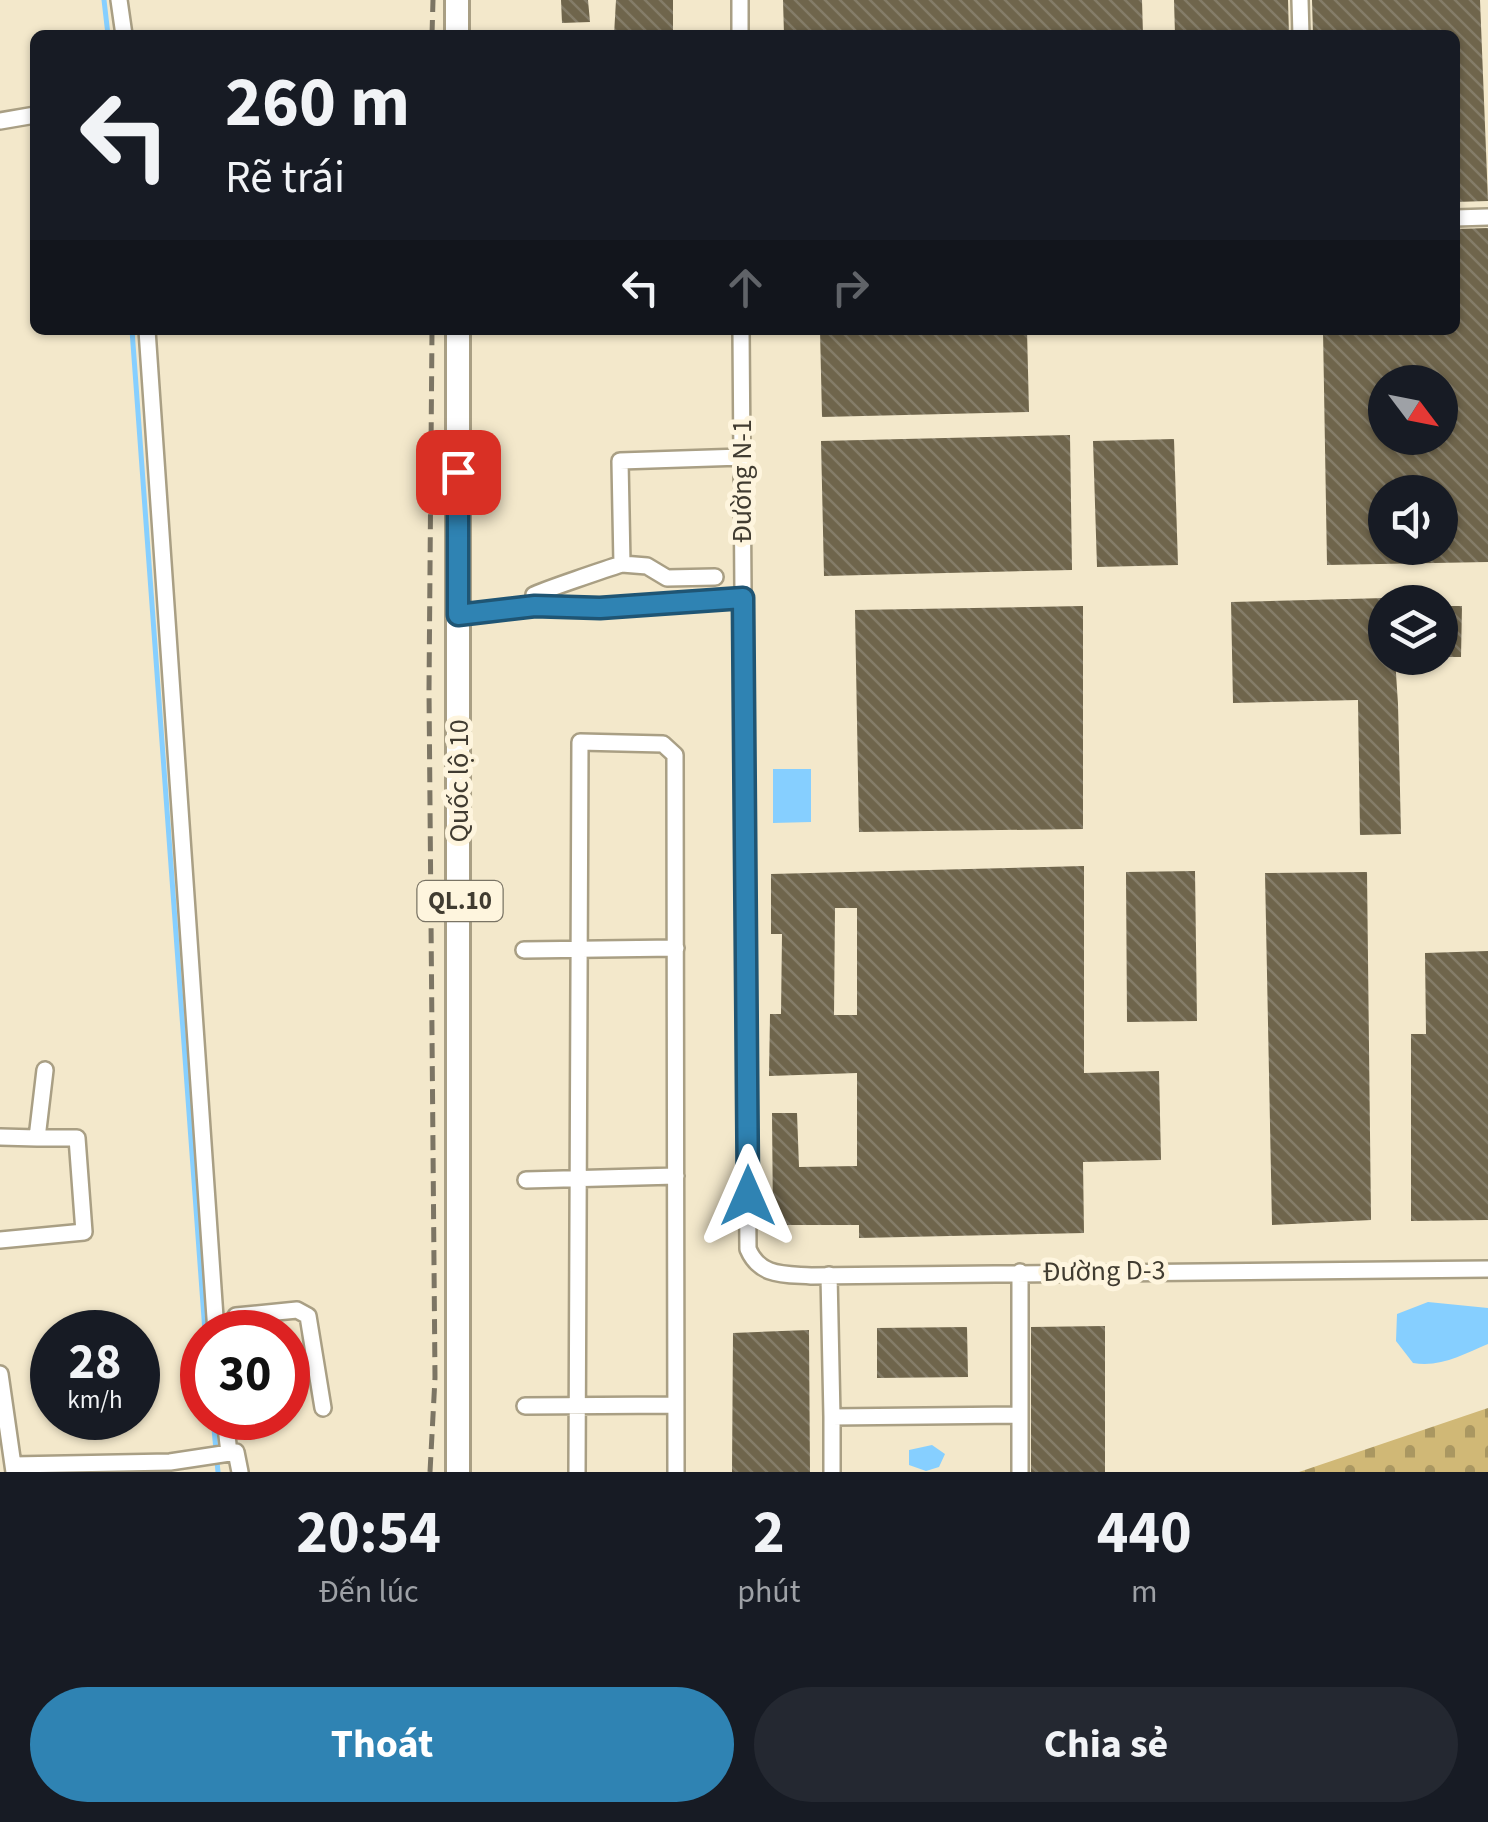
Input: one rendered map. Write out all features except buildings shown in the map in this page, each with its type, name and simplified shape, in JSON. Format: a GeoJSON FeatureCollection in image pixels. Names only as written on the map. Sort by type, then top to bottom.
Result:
{"type":"FeatureCollection","features":[{"type":"Feature","properties":{"kind":"highway"},"geometry":{"type":"LineString","coordinates":[[457,0],[457,30]]}},
{"type":"Feature","properties":{"kind":"highway","name":"Quốc lộ 10"},"geometry":{"type":"LineString","coordinates":[[458,335],[458,1472]]}},
{"type":"Feature","properties":{"kind":"street"},"geometry":{"type":"LineString","coordinates":[[119,0],[123,30]]}},
{"type":"Feature","properties":{"kind":"street"},"geometry":{"type":"LineString","coordinates":[[740,0],[740,30]]}},
{"type":"Feature","properties":{"kind":"street"},"geometry":{"type":"LineString","coordinates":[[1300,0],[1301,30]]}},
{"type":"Feature","properties":{"kind":"street"},"geometry":{"type":"LineString","coordinates":[[0,121],[30,116]]}},
{"type":"Feature","properties":{"kind":"street"},"geometry":{"type":"LineString","coordinates":[[1460,218],[1488,217]]}},
{"type":"Feature","properties":{"kind":"street"},"geometry":{"type":"LineString","coordinates":[[147,335],[214,1310]]}},
{"type":"Feature","properties":{"kind":"street","name":"Đường N-1"},"geometry":{"type":"LineString","coordinates":[[741,335],[748,1232]]}},
{"type":"Feature","properties":{"kind":"street"},"geometry":{"type":"LineString","coordinates":[[622,564],[620,461],[742,457]]}},
{"type":"Feature","properties":{"kind":"street"},"geometry":{"type":"LineString","coordinates":[[535,606],[534,596],[540,591],[570,585],[622,564],[647,566],[667,578],[715,577]]}},
{"type":"Feature","properties":{"kind":"street"},"geometry":{"type":"LineString","coordinates":[[458,615],[535,606],[600,608],[743,598]]}},
{"type":"Feature","properties":{"kind":"street"},"geometry":{"type":"LineString","coordinates":[[577,1472],[580,742],[663,744],[674,751],[676,1472]]}},
{"type":"Feature","properties":{"kind":"street"},"geometry":{"type":"LineString","coordinates":[[524,950],[676,948]]}},
{"type":"Feature","properties":{"kind":"street"},"geometry":{"type":"LineString","coordinates":[[37,1138],[46,1070]]}},
{"type":"Feature","properties":{"kind":"street"},"geometry":{"type":"LineString","coordinates":[[0,1137],[77,1138],[84,1232],[0,1240]]}},
{"type":"Feature","properties":{"kind":"street"},"geometry":{"type":"LineString","coordinates":[[526,1180],[676,1176]]}},
{"type":"Feature","properties":{"kind":"street","name":"Đường D-3"},"geometry":{"type":"LineString","coordinates":[[748,1232],[753,1260],[764,1271],[829,1276],[1488,1270]]}},
{"type":"Feature","properties":{"kind":"street"},"geometry":{"type":"LineString","coordinates":[[1020,1272],[1020,1472]]}},
{"type":"Feature","properties":{"kind":"street"},"geometry":{"type":"LineString","coordinates":[[829,1276],[832,1472]]}},
{"type":"Feature","properties":{"kind":"street"},"geometry":{"type":"LineString","coordinates":[[310,1328],[323,1408]]}},
{"type":"Feature","properties":{"kind":"street"},"geometry":{"type":"LineString","coordinates":[[0,1374],[14,1469],[170,1462],[230,1452]]}},
{"type":"Feature","properties":{"kind":"street"},"geometry":{"type":"LineString","coordinates":[[525,1406],[676,1405]]}},
{"type":"Feature","properties":{"kind":"street"},"geometry":{"type":"LineString","coordinates":[[832,1417],[1020,1414]]}},
{"type":"Feature","properties":{"kind":"street"},"geometry":{"type":"LineString","coordinates":[[228,1440],[240,1472]]}},
{"type":"Feature","properties":{"kind":"street"},"geometry":{"type":"LineString","coordinates":[[230,1452],[231,1440]]}},
{"type":"Feature","properties":{"kind":"green space"},"geometry":{"type":"Polygon","coordinates":[[[1488,1408],[1488,1472],[1299,1472],[1488,1408]]]}},
{"type":"Feature","properties":{"kind":"water"},"geometry":{"type":"Polygon","coordinates":[[[773,769],[811,769],[811,822],[773,823],[773,769]]]}},
{"type":"Feature","properties":{"kind":"water"},"geometry":{"type":"Polygon","coordinates":[[[1428,1302],[1488,1308],[1488,1344],[1442,1362],[1413,1363],[1396,1341],[1397,1314],[1428,1302]]]}},
{"type":"Feature","properties":{"kind":"water"},"geometry":{"type":"Polygon","coordinates":[[[932,1445],[945,1454],[939,1467],[926,1471],[909,1465],[909,1450],[932,1445]]]}},
{"type":"Feature","properties":{"kind":"waterway"},"geometry":{"type":"LineString","coordinates":[[104,0],[107,30]]}},
{"type":"Feature","properties":{"kind":"waterway"},"geometry":{"type":"LineString","coordinates":[[132,335],[203,1310]]}},
{"type":"Feature","properties":{"kind":"waterway"},"geometry":{"type":"LineString","coordinates":[[215,1440],[218,1472]]}},
{"type":"Feature","properties":{"kind":"railway"},"geometry":{"type":"LineString","coordinates":[[432,30],[433,0]]}},
{"type":"Feature","properties":{"kind":"railway"},"geometry":{"type":"LineString","coordinates":[[430,1472],[435,1378],[429,690],[432,335]]}},
{"type":"Feature","properties":{"kind":"route"},"geometry":{"type":"LineString","coordinates":[[458,472],[458,615],[535,606],[600,608],[743,598],[748,1196]]}}]}
